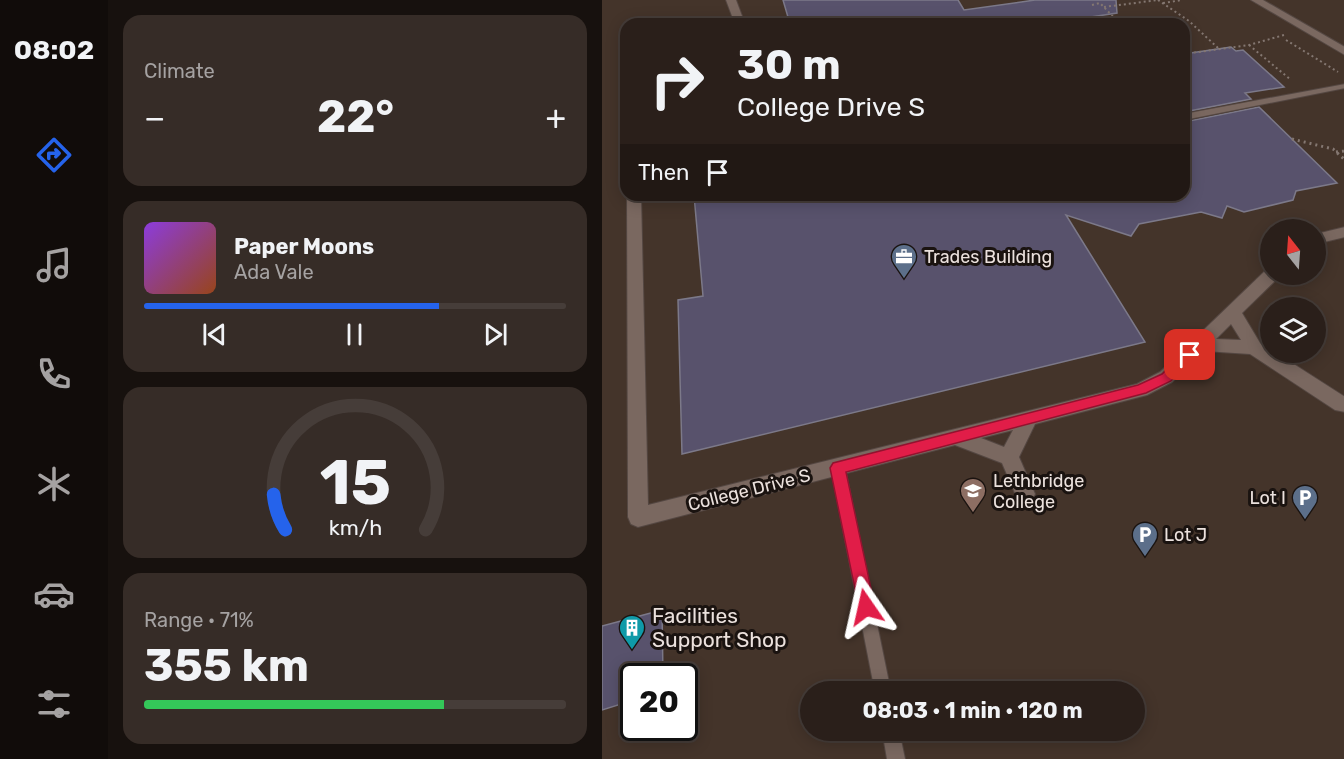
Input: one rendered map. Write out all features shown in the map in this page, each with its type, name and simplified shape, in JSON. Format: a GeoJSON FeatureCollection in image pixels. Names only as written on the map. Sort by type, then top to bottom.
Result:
{"type":"FeatureCollection","features":[{"type":"Feature","properties":{"kind":"street"},"geometry":{"type":"LineString","coordinates":[[731,0],[738,18]]}},
{"type":"Feature","properties":{"kind":"street"},"geometry":{"type":"LineString","coordinates":[[1256,0],[1344,51]]}},
{"type":"Feature","properties":{"kind":"street","name":"College Drive S"},"geometry":{"type":"LineString","coordinates":[[634,201],[638,517],[1141,390],[1166,377],[1261,285]]}},
{"type":"Feature","properties":{"kind":"street"},"geometry":{"type":"LineString","coordinates":[[1326,236],[1344,232]]}},
{"type":"Feature","properties":{"kind":"street"},"geometry":{"type":"LineString","coordinates":[[1233,313],[1254,348],[1342,405]]}},
{"type":"Feature","properties":{"kind":"street"},"geometry":{"type":"LineString","coordinates":[[1201,344],[1254,348]]}},
{"type":"Feature","properties":{"kind":"street"},"geometry":{"type":"LineString","coordinates":[[1008,457],[1028,420]]}},
{"type":"Feature","properties":{"kind":"street"},"geometry":{"type":"LineString","coordinates":[[958,438],[1008,457],[1025,494]]}},
{"type":"Feature","properties":{"kind":"lane"},"geometry":{"type":"LineString","coordinates":[[1190,116],[1344,86]]}},
{"type":"Feature","properties":{"kind":"lane"},"geometry":{"type":"LineString","coordinates":[[838,468],[881,681]]}},
{"type":"Feature","properties":{"kind":"lane"},"geometry":{"type":"LineString","coordinates":[[892,741],[896,759]]}},
{"type":"Feature","properties":{"kind":"path"},"geometry":{"type":"LineString","coordinates":[[1104,8],[1158,0],[1185,18]]}},
{"type":"Feature","properties":{"kind":"path"},"geometry":{"type":"LineString","coordinates":[[1163,3],[1182,0]]}},
{"type":"Feature","properties":{"kind":"path"},"geometry":{"type":"LineString","coordinates":[[1092,4],[1100,3],[1114,18]]}},
{"type":"Feature","properties":{"kind":"path"},"geometry":{"type":"LineString","coordinates":[[1190,22],[1219,48]]}},
{"type":"Feature","properties":{"kind":"path"},"geometry":{"type":"LineString","coordinates":[[1190,53],[1249,45],[1305,28]]}},
{"type":"Feature","properties":{"kind":"path"},"geometry":{"type":"LineString","coordinates":[[1280,36],[1344,76]]}},
{"type":"Feature","properties":{"kind":"path"},"geometry":{"type":"LineString","coordinates":[[1249,45],[1307,94]]}},
{"type":"Feature","properties":{"kind":"path"},"geometry":{"type":"LineString","coordinates":[[1292,139],[1332,149],[1344,160]]}},
{"type":"Feature","properties":{"kind":"path"},"geometry":{"type":"LineString","coordinates":[[1336,152],[1344,151]]}},
{"type":"Feature","properties":{"kind":"shaded area","name":"Lethbridge College"},"geometry":{"type":"Polygon","coordinates":[[[602,0],[1344,0],[1344,759],[602,759],[602,0]]]}},
{"type":"Feature","properties":{"kind":"building"},"geometry":{"type":"Polygon","coordinates":[[[783,0],[958,0],[964,10],[1035,0],[1116,0],[1117,13],[1084,18],[788,18],[783,0]]]}},
{"type":"Feature","properties":{"kind":"building"},"geometry":{"type":"Polygon","coordinates":[[[1231,47],[1236,51],[1243,50],[1284,87],[1245,93],[1251,99],[1190,111],[1190,53],[1231,47]]]}},
{"type":"Feature","properties":{"kind":"building","name":"Trades Building"},"geometry":{"type":"Polygon","coordinates":[[[1259,107],[1337,183],[1296,191],[1293,200],[1244,212],[1227,206],[1222,218],[1201,212],[1139,224],[1131,236],[1066,215],[1145,342],[682,454],[678,300],[703,296],[695,201],[1190,201],[1190,121],[1259,107]]]}},
{"type":"Feature","properties":{"kind":"building","name":"Facilities Support Shop"},"geometry":{"type":"Polygon","coordinates":[[[662,610],[663,663],[620,663],[620,704],[602,710],[602,626],[662,610]]]}},
{"type":"Feature","properties":{"kind":"place","name":"Trades Building"},"geometry":{"type":"Point","coordinates":[904,280]}},
{"type":"Feature","properties":{"kind":"place","name":"Lethbridge College"},"geometry":{"type":"Point","coordinates":[973,514]}},
{"type":"Feature","properties":{"kind":"place","name":"Lot I"},"geometry":{"type":"Point","coordinates":[1305,521]}},
{"type":"Feature","properties":{"kind":"place","name":"Lot J"},"geometry":{"type":"Point","coordinates":[1145,558]}},
{"type":"Feature","properties":{"kind":"place","name":"Facilities Support Shop"},"geometry":{"type":"Point","coordinates":[632,651]}},
{"type":"Feature","properties":{"kind":"route"},"geometry":{"type":"LineString","coordinates":[[866,607],[838,468],[1141,390],[1166,377],[1190,355]]}}]}
